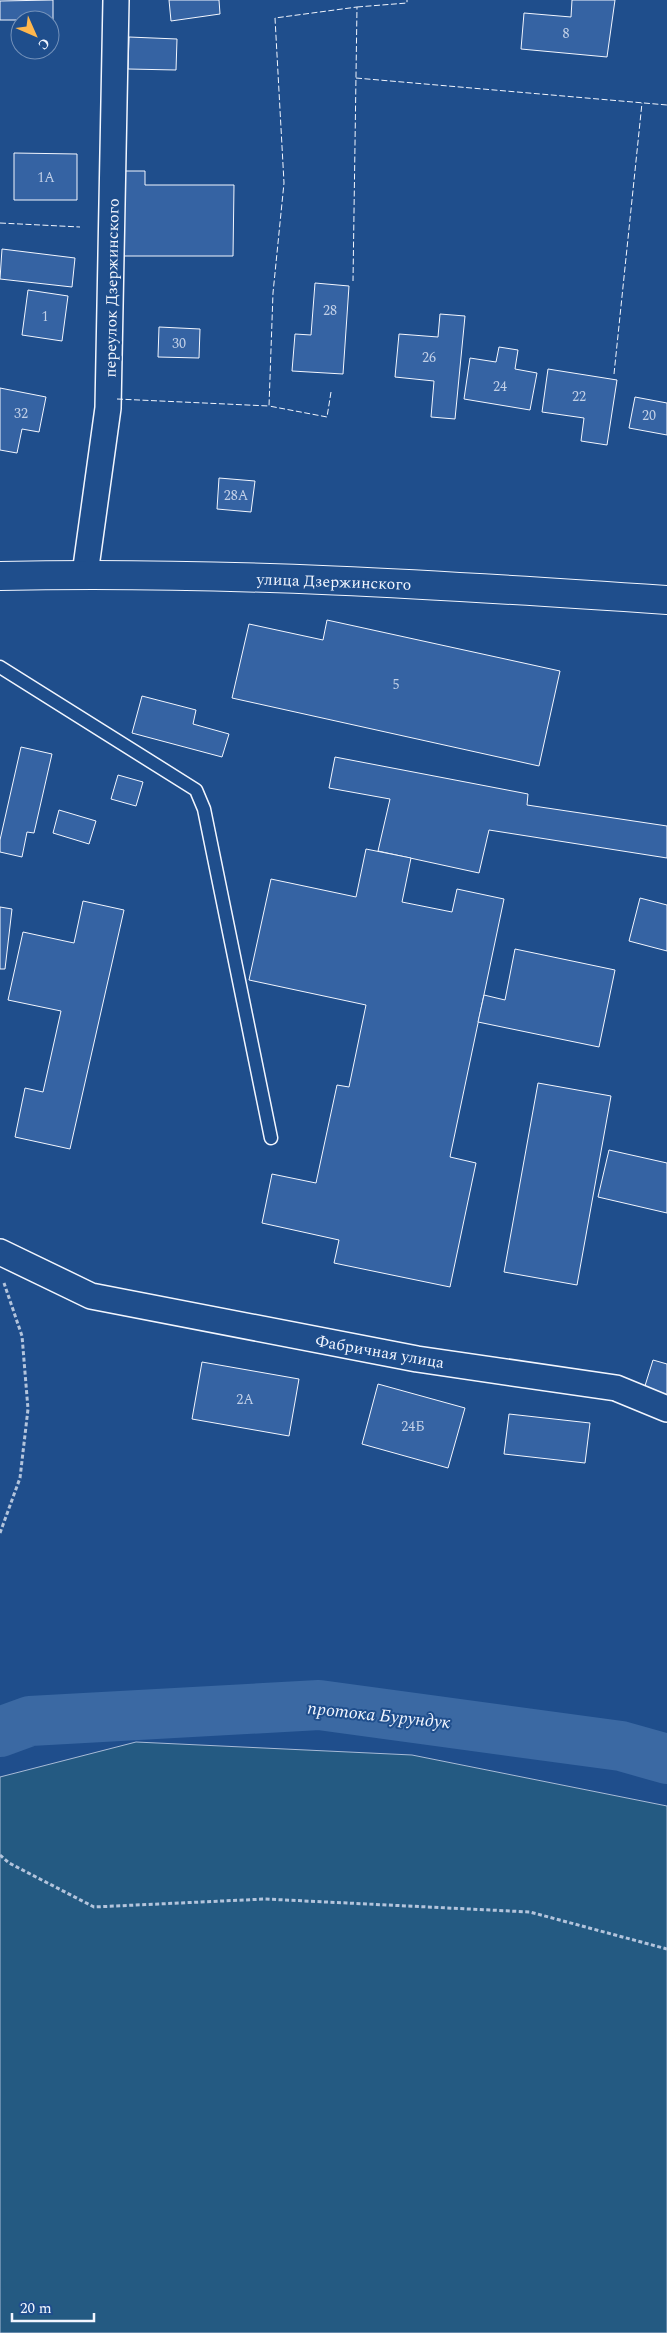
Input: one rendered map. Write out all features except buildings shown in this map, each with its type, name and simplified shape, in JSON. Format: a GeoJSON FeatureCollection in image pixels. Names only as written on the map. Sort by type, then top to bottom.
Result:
{"type":"FeatureCollection","features":[{"type":"Feature","properties":{"kind":"street","name":"переулок Дзержинского"},"geometry":{"type":"LineString","coordinates":[[85,574],[108,408],[116,0]]}},
{"type":"Feature","properties":{"kind":"street","name":"улица Дзержинского"},"geometry":{"type":"LineString","coordinates":[[0,576],[85,574],[378,582],[667,600]]}},
{"type":"Feature","properties":{"kind":"street","name":"Фабричная улица"},"geometry":{"type":"LineString","coordinates":[[0,1252],[91,1296],[417,1359],[616,1388],[667,1409]]}},
{"type":"Feature","properties":{"kind":"lane"},"geometry":{"type":"LineString","coordinates":[[0,667],[196,790],[204,810],[271,1138]]}},
{"type":"Feature","properties":{"kind":"path"},"geometry":{"type":"LineString","coordinates":[[0,1533],[20,1478],[28,1409],[22,1336],[4,1282]]}},
{"type":"Feature","properties":{"kind":"path"},"geometry":{"type":"LineString","coordinates":[[0,1855],[9,1863],[94,1907],[266,1899],[530,1912],[667,1949]]}},
{"type":"Feature","properties":{"kind":"shaded area"},"geometry":{"type":"Polygon","coordinates":[[[136,1742],[412,1755],[667,1806],[667,2333],[0,2333],[0,1777],[136,1742]]]}},
{"type":"Feature","properties":{"kind":"waterway","name":"протока Бурундук"},"geometry":{"type":"LineString","coordinates":[[0,1732],[30,1721],[319,1705],[621,1746],[667,1759]]}},
{"type":"Feature","properties":{"kind":"fence"},"geometry":{"type":"LineString","coordinates":[[357,7],[407,3],[407,0]]}},
{"type":"Feature","properties":{"kind":"fence"},"geometry":{"type":"LineString","coordinates":[[331,392],[327,417],[269,406],[273,293],[284,183],[275,18],[357,7],[353,281]]}},
{"type":"Feature","properties":{"kind":"fence"},"geometry":{"type":"LineString","coordinates":[[356,78],[667,105]]}},
{"type":"Feature","properties":{"kind":"fence"},"geometry":{"type":"LineString","coordinates":[[614,374],[642,103]]}},
{"type":"Feature","properties":{"kind":"fence"},"geometry":{"type":"LineString","coordinates":[[0,223],[80,227]]}},
{"type":"Feature","properties":{"kind":"fence"},"geometry":{"type":"LineString","coordinates":[[117,399],[269,406]]}}]}
